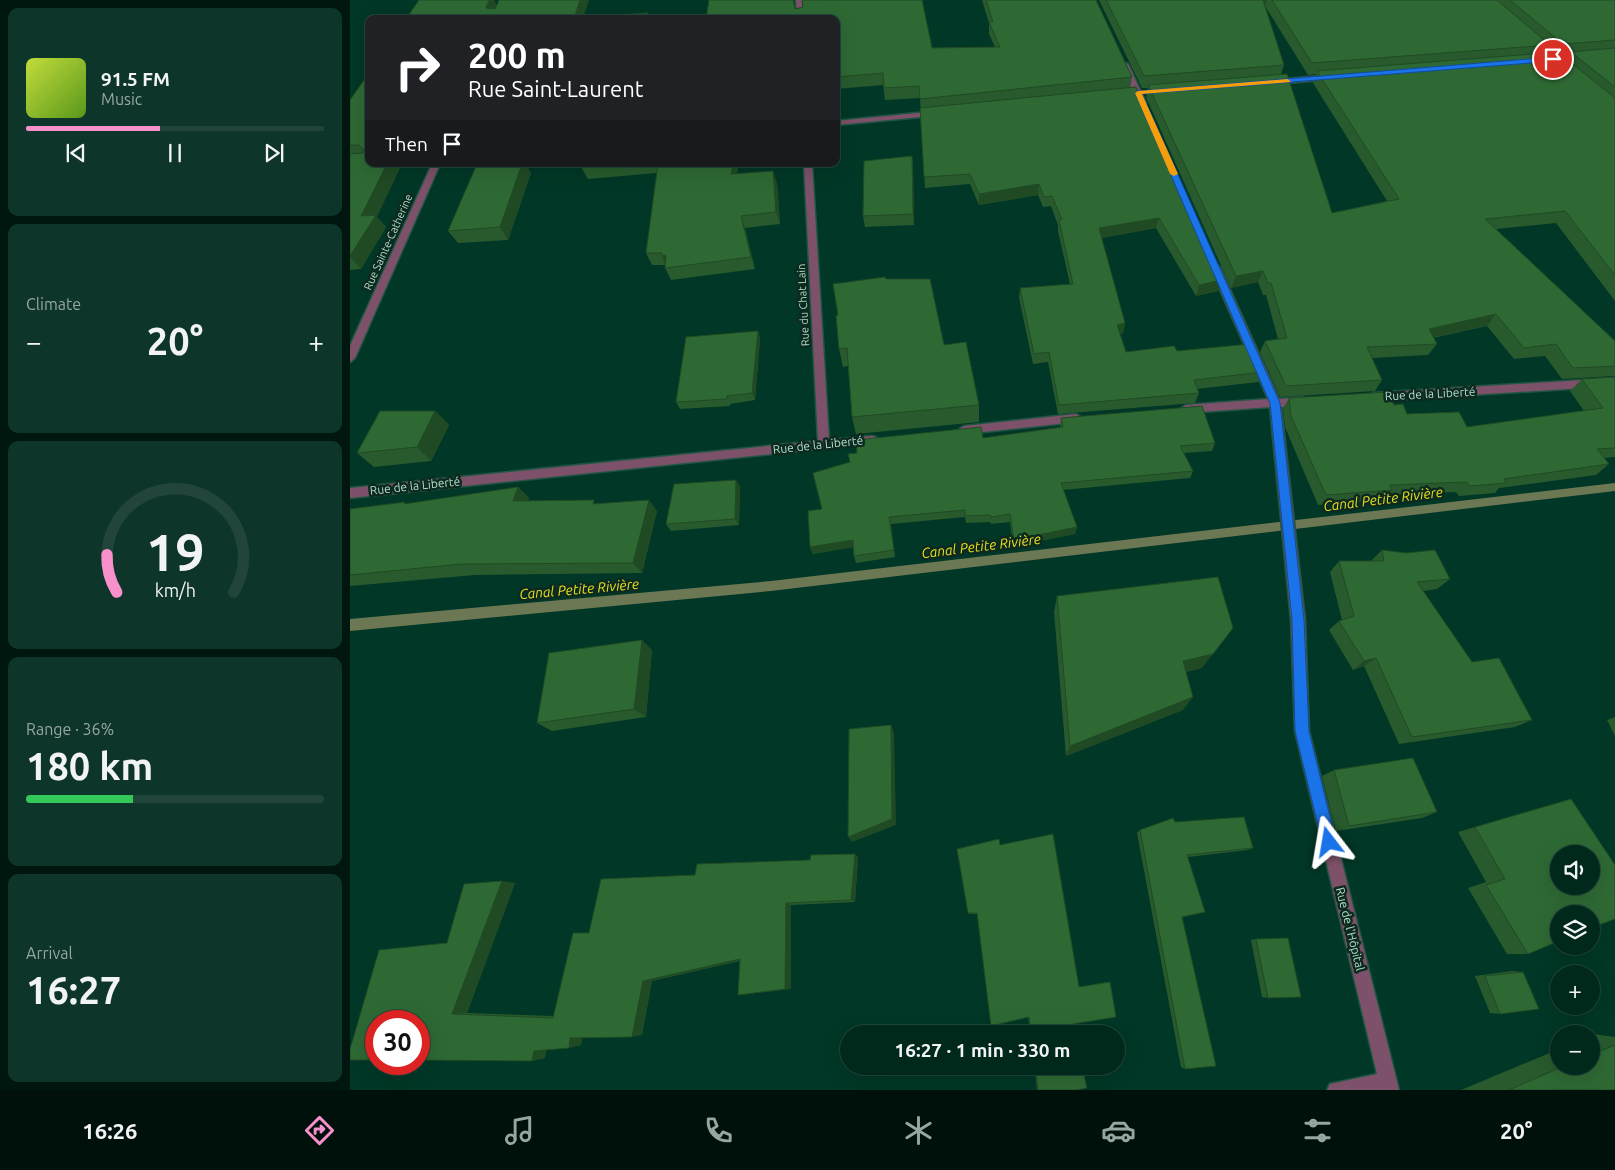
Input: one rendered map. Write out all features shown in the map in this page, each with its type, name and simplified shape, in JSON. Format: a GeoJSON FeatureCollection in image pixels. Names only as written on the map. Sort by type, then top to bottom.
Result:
{"type":"FeatureCollection","features":[{"type":"Feature","properties":{"kind":"street"},"geometry":{"type":"LineString","coordinates":[[799,0],[800,15]]}},
{"type":"Feature","properties":{"kind":"street"},"geometry":{"type":"LineString","coordinates":[[1118,50],[1133,93],[1146,111]]}},
{"type":"Feature","properties":{"kind":"street"},"geometry":{"type":"LineString","coordinates":[[1266,82],[1336,77]]}},
{"type":"Feature","properties":{"kind":"street"},"geometry":{"type":"LineString","coordinates":[[1133,93],[1148,92]]}},
{"type":"Feature","properties":{"kind":"street"},"geometry":{"type":"LineString","coordinates":[[840,123],[943,112]]}},
{"type":"Feature","properties":{"kind":"street","name":"Rue Sainte-Catherine"},"geometry":{"type":"LineString","coordinates":[[350,358],[435,167]]}},
{"type":"Feature","properties":{"kind":"street","name":"Rue du Chat Lain"},"geometry":{"type":"LineString","coordinates":[[808,167],[824,445]]}},
{"type":"Feature","properties":{"kind":"street","name":"Rue de l'Hôpital"},"geometry":{"type":"LineString","coordinates":[[1211,257],[1275,403],[1298,620],[1302,731],[1389,1086]]}},
{"type":"Feature","properties":{"kind":"street","name":"Rue de la Liberté"},"geometry":{"type":"LineString","coordinates":[[1362,398],[1615,382]]}},
{"type":"Feature","properties":{"kind":"street"},"geometry":{"type":"LineString","coordinates":[[1170,410],[1314,400]]}},
{"type":"Feature","properties":{"kind":"street"},"geometry":{"type":"LineString","coordinates":[[954,431],[1085,418]]}},
{"type":"Feature","properties":{"kind":"street","name":"Rue de la Liberté"},"geometry":{"type":"LineString","coordinates":[[350,493],[888,438]]}},
{"type":"Feature","properties":{"kind":"street"},"geometry":{"type":"LineString","coordinates":[[1336,1090],[1389,1086]]}},
{"type":"Feature","properties":{"kind":"building"},"geometry":{"type":"Polygon","coordinates":[[[419,0],[489,0],[486,8],[495,9],[499,0],[580,0],[575,15],[409,15],[419,0]]]}},
{"type":"Feature","properties":{"kind":"building"},"geometry":{"type":"Polygon","coordinates":[[[709,0],[793,0],[795,9],[803,7],[802,0],[922,0],[932,48],[1000,47],[989,22],[993,22],[986,0],[1096,0],[1132,77],[920,99],[919,86],[884,88],[883,73],[840,77],[840,15],[707,15],[709,0]]]}},
{"type":"Feature","properties":{"kind":"building"},"geometry":{"type":"Polygon","coordinates":[[[1106,0],[1263,0],[1284,65],[1144,76],[1106,0]]]}},
{"type":"Feature","properties":{"kind":"building"},"geometry":{"type":"Polygon","coordinates":[[[1272,0],[1497,0],[1550,45],[1312,63],[1272,0]]]}},
{"type":"Feature","properties":{"kind":"building"},"geometry":{"type":"Polygon","coordinates":[[[1510,0],[1615,0],[1615,40],[1563,44],[1510,0]]]}},
{"type":"Feature","properties":{"kind":"building"},"geometry":{"type":"Polygon","coordinates":[[[648,13],[648,15],[618,15],[648,13]]]}},
{"type":"Feature","properties":{"kind":"building"},"geometry":{"type":"Polygon","coordinates":[[[1615,48],[1615,87],[1571,52],[1615,48]]]}},
{"type":"Feature","properties":{"kind":"building"},"geometry":{"type":"Polygon","coordinates":[[[1558,52],[1615,98],[1615,275],[1565,211],[1485,219],[1615,341],[1615,366],[1573,368],[1556,344],[1524,348],[1496,314],[1429,329],[1437,344],[1367,347],[1382,380],[1286,386],[1265,341],[1287,338],[1271,283],[1268,283],[1263,271],[1236,276],[1148,85],[1287,74],[1332,213],[1399,199],[1317,71],[1558,52]]]}},
{"type":"Feature","properties":{"kind":"building"},"geometry":{"type":"Polygon","coordinates":[[[365,79],[365,167],[386,167],[361,216],[376,215],[350,256],[350,154],[363,153],[364,150],[359,145],[350,145],[350,100],[365,79]]]}},
{"type":"Feature","properties":{"kind":"building"},"geometry":{"type":"Polygon","coordinates":[[[1136,87],[1222,280],[1199,285],[1159,218],[1099,228],[1125,323],[1117,325],[1126,352],[1174,346],[1177,351],[1250,344],[1263,372],[1194,380],[1199,393],[1059,405],[1049,352],[1034,354],[1020,288],[1073,284],[1059,220],[1062,220],[1052,196],[1044,197],[1039,184],[979,194],[970,174],[924,177],[920,108],[1136,87]]]}},
{"type":"Feature","properties":{"kind":"building"},"geometry":{"type":"Polygon","coordinates":[[[912,156],[913,214],[863,216],[864,161],[912,156]]]}},
{"type":"Feature","properties":{"kind":"building"},"geometry":{"type":"Polygon","coordinates":[[[476,167],[521,167],[500,227],[448,231],[476,167]]]}},
{"type":"Feature","properties":{"kind":"building"},"geometry":{"type":"Polygon","coordinates":[[[658,167],[732,167],[731,174],[773,171],[776,212],[741,216],[751,257],[665,268],[666,255],[662,256],[662,253],[646,253],[658,167]]]}},
{"type":"Feature","properties":{"kind":"building"},"geometry":{"type":"Polygon","coordinates":[[[885,277],[886,279],[930,279],[944,345],[966,342],[979,405],[852,417],[847,348],[839,349],[836,316],[838,315],[833,284],[885,277]]]}},
{"type":"Feature","properties":{"kind":"building"},"geometry":{"type":"Polygon","coordinates":[[[758,331],[752,393],[727,396],[727,399],[676,402],[686,337],[758,331]]]}},
{"type":"Feature","properties":{"kind":"building"},"geometry":{"type":"Polygon","coordinates":[[[1615,377],[1615,448],[1597,449],[1609,464],[1504,479],[1506,483],[1469,486],[1467,482],[1390,485],[1392,490],[1326,495],[1291,416],[1289,398],[1388,392],[1394,405],[1403,404],[1407,414],[1459,412],[1467,427],[1603,408],[1582,379],[1615,377]]]}},
{"type":"Feature","properties":{"kind":"building"},"geometry":{"type":"Polygon","coordinates":[[[1202,406],[1215,443],[1180,446],[1193,471],[1061,483],[1077,527],[1014,540],[1010,514],[991,517],[990,515],[965,516],[965,510],[889,517],[894,550],[854,556],[853,540],[810,547],[808,511],[822,509],[813,473],[850,462],[848,454],[857,453],[856,440],[981,427],[983,438],[1063,427],[1061,418],[1202,406]]]}},
{"type":"Feature","properties":{"kind":"building"},"geometry":{"type":"Polygon","coordinates":[[[380,411],[435,411],[417,447],[357,453],[380,411]]]}},
{"type":"Feature","properties":{"kind":"building"},"geometry":{"type":"Polygon","coordinates":[[[736,480],[735,519],[666,524],[674,484],[736,480]]]}},
{"type":"Feature","properties":{"kind":"building"},"geometry":{"type":"Polygon","coordinates":[[[518,487],[513,501],[594,500],[593,504],[649,500],[633,563],[461,564],[350,575],[350,509],[405,502],[404,504],[518,487]]]}},
{"type":"Feature","properties":{"kind":"building"},"geometry":{"type":"Polygon","coordinates":[[[1382,550],[1406,553],[1435,550],[1450,579],[1417,582],[1472,662],[1499,658],[1532,720],[1412,737],[1376,658],[1364,661],[1339,621],[1354,616],[1339,561],[1384,561],[1382,550]]]}},
{"type":"Feature","properties":{"kind":"building"},"geometry":{"type":"Polygon","coordinates":[[[1218,577],[1233,628],[1213,654],[1183,661],[1193,697],[1070,746],[1057,596],[1218,577]]]}},
{"type":"Feature","properties":{"kind":"building"},"geometry":{"type":"Polygon","coordinates":[[[642,640],[634,709],[537,723],[549,653],[642,640]]]}},
{"type":"Feature","properties":{"kind":"building"},"geometry":{"type":"Polygon","coordinates":[[[891,725],[892,819],[848,837],[849,729],[891,725]]]}},
{"type":"Feature","properties":{"kind":"building"},"geometry":{"type":"Polygon","coordinates":[[[1413,758],[1437,812],[1349,826],[1334,770],[1413,758]]]}},
{"type":"Feature","properties":{"kind":"building"},"geometry":{"type":"Polygon","coordinates":[[[1571,799],[1615,865],[1615,919],[1600,925],[1600,905],[1550,905],[1550,945],[1528,954],[1486,885],[1505,879],[1475,827],[1571,799]]]}},
{"type":"Feature","properties":{"kind":"building"},"geometry":{"type":"Polygon","coordinates":[[[1244,817],[1253,848],[1187,855],[1205,912],[1182,917],[1216,1066],[1185,1069],[1140,830],[1173,818],[1175,822],[1244,817]]]}},
{"type":"Feature","properties":{"kind":"building"},"geometry":{"type":"Polygon","coordinates":[[[1053,834],[1079,987],[1110,982],[1116,1017],[1073,1025],[1030,1025],[1029,1017],[991,1025],[977,913],[968,913],[957,849],[999,839],[1000,845],[1053,834]]]}},
{"type":"Feature","properties":{"kind":"building"},"geometry":{"type":"Polygon","coordinates":[[[855,854],[851,900],[786,903],[785,989],[738,995],[740,959],[643,981],[632,1037],[570,1038],[569,1048],[534,1051],[532,1061],[430,1060],[430,1010],[365,1010],[365,1060],[350,1060],[350,1049],[379,950],[447,943],[464,884],[502,881],[452,1014],[553,1018],[573,933],[589,933],[601,879],[695,875],[697,864],[810,860],[811,855],[855,854]]]}},
{"type":"Feature","properties":{"kind":"building"},"geometry":{"type":"Polygon","coordinates":[[[1288,938],[1301,997],[1268,998],[1256,939],[1288,938]]]}},
{"type":"Feature","properties":{"kind":"building"},"geometry":{"type":"Polygon","coordinates":[[[1523,972],[1539,1009],[1500,1014],[1485,976],[1523,972]]]}},
{"type":"Feature","properties":{"kind":"building"},"geometry":{"type":"Polygon","coordinates":[[[1615,1045],[1615,1090],[1509,1090],[1550,1072],[1550,1075],[1600,1075],[1600,1051],[1615,1045]]]}},
{"type":"Feature","properties":{"kind":"building"},"geometry":{"type":"Polygon","coordinates":[[[1036,1075],[1084,1075],[1087,1088],[1077,1090],[1038,1090],[1036,1075]]]}},
{"type":"Feature","properties":{"kind":"waterway","name":"Canal Petite Rivière"},"geometry":{"type":"LineString","coordinates":[[350,625],[771,586],[1615,487]]}},
{"type":"Feature","properties":{"kind":"slow traffic"},"geometry":{"type":"LineString","coordinates":[[1174,174],[1138,93],[1288,81]]}},
{"type":"Feature","properties":{"kind":"route"},"geometry":{"type":"LineString","coordinates":[[1329,842],[1302,731],[1298,620],[1275,403],[1138,93],[1553,59]]}}]}
